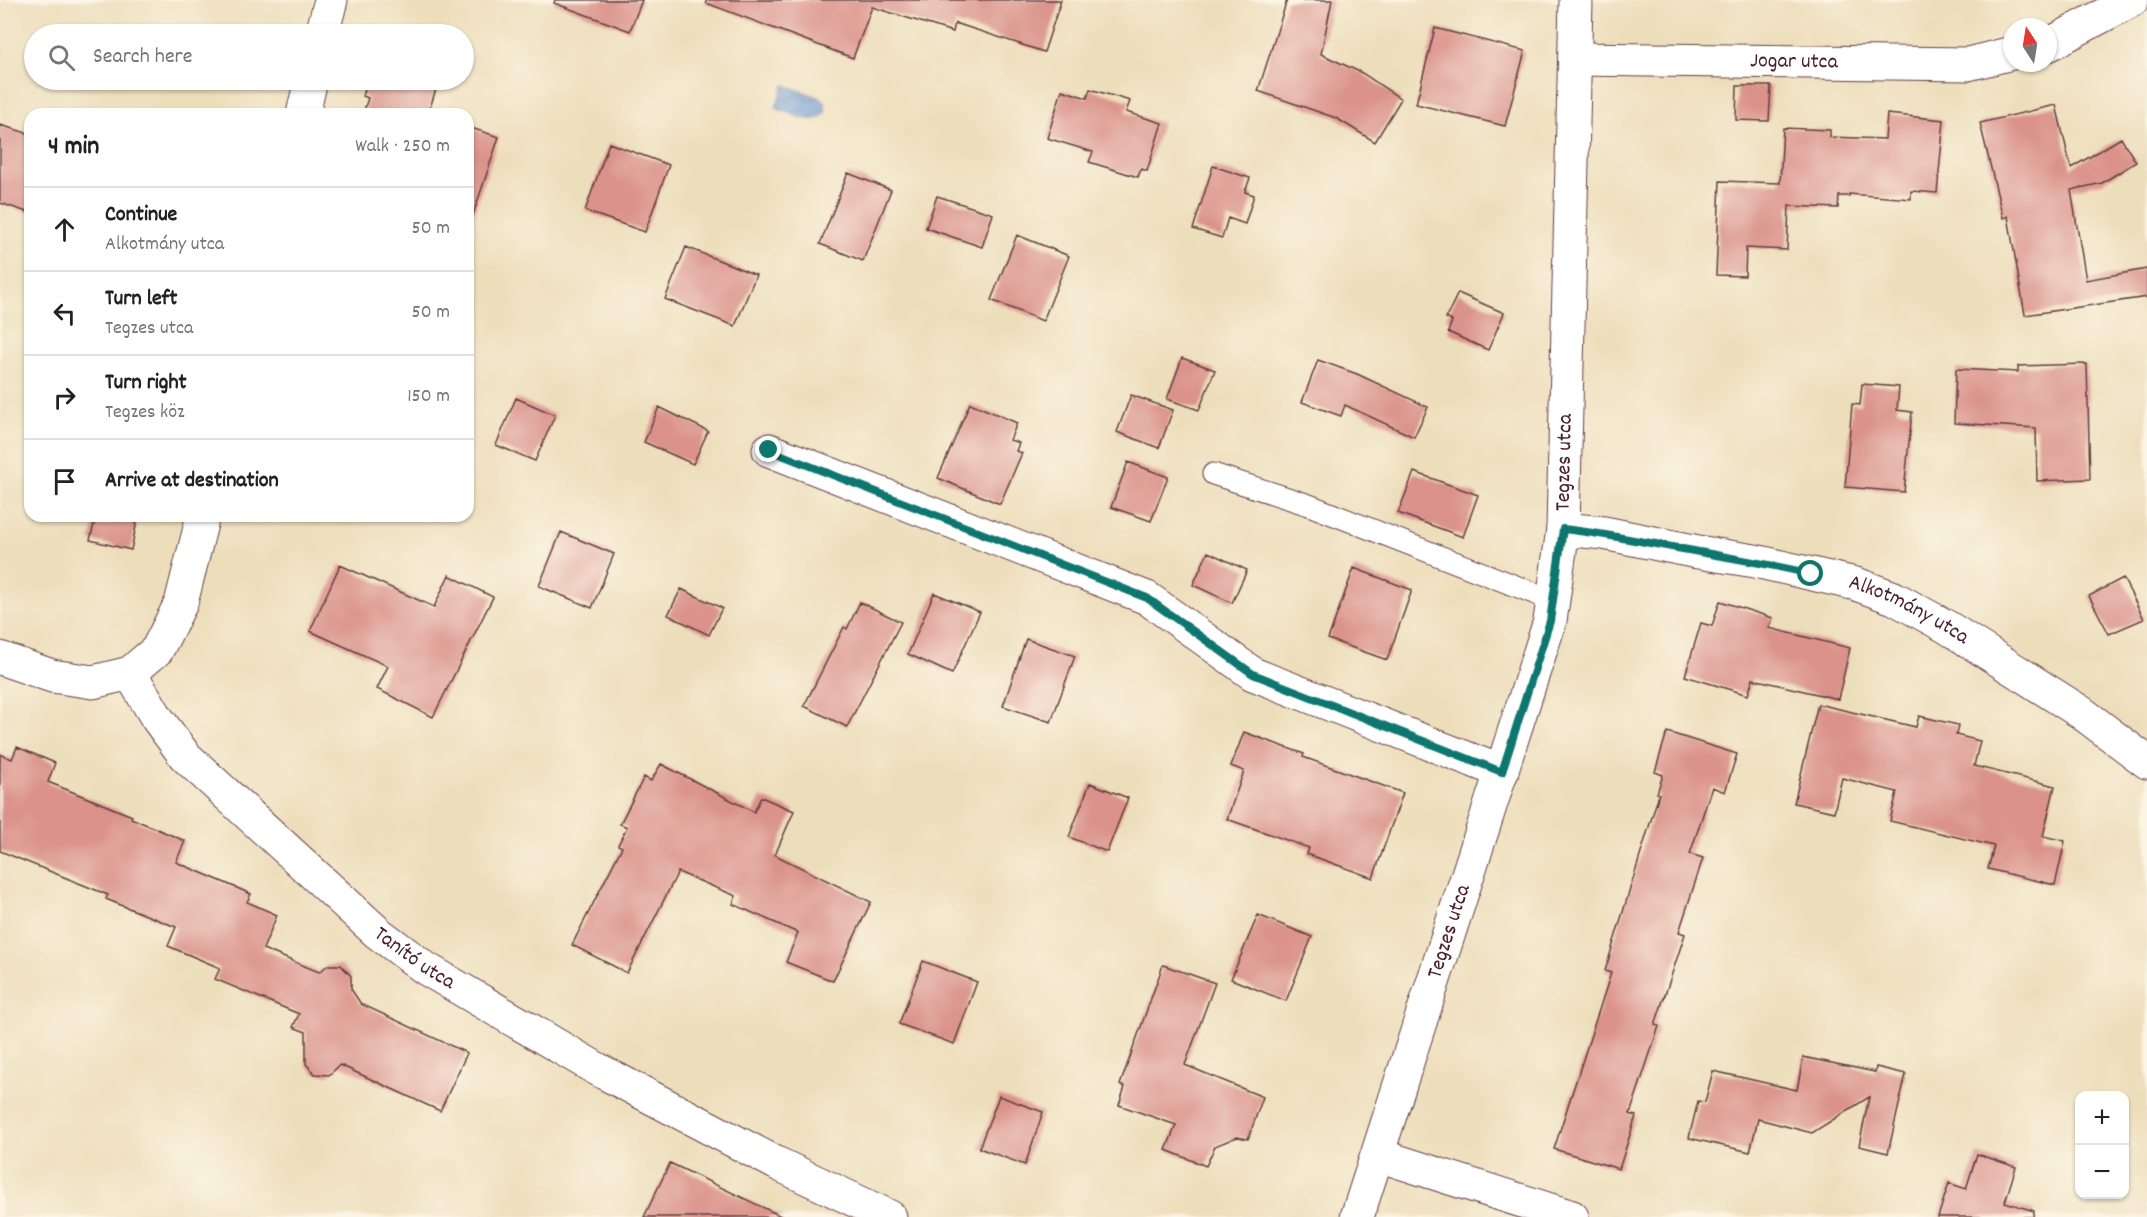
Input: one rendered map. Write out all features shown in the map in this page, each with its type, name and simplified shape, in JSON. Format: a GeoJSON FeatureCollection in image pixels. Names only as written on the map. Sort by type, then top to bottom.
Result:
{"type":"FeatureCollection","features":[{"type":"Feature","properties":{"kind":"street"},"geometry":{"type":"LineString","coordinates":[[325,24],[331,0]]}},
{"type":"Feature","properties":{"kind":"street","name":"Tegzes utca"},"geometry":{"type":"LineString","coordinates":[[1357,1217],[1502,772],[1550,621],[1554,601],[1563,529],[1576,0]]}},
{"type":"Feature","properties":{"kind":"street"},"geometry":{"type":"LineString","coordinates":[[2057,40],[2132,0]]}},
{"type":"Feature","properties":{"kind":"street","name":"Jogar utca"},"geometry":{"type":"LineString","coordinates":[[1575,59],[1968,64],[2003,55]]}},
{"type":"Feature","properties":{"kind":"street"},"geometry":{"type":"LineString","coordinates":[[304,108],[309,90]]}},
{"type":"Feature","properties":{"kind":"street"},"geometry":{"type":"LineString","coordinates":[[769,450],[1147,598],[1253,674],[1502,772]]}},
{"type":"Feature","properties":{"kind":"street"},"geometry":{"type":"LineString","coordinates":[[0,658],[52,676],[93,682],[130,673],[157,650],[181,603],[201,522]]}},
{"type":"Feature","properties":{"kind":"street","name":"Alkotmány utca"},"geometry":{"type":"LineString","coordinates":[[1563,529],[1604,533],[1755,561],[1856,584],[1894,598],[1947,627],[2082,713],[2147,762]]}},
{"type":"Feature","properties":{"kind":"street","name":"Tanító utca"},"geometry":{"type":"LineString","coordinates":[[130,673],[157,718],[185,756],[378,933],[425,968],[597,1069],[777,1163],[890,1217]]}},
{"type":"Feature","properties":{"kind":"street"},"geometry":{"type":"LineString","coordinates":[[1378,1155],[1572,1217]]}},
{"type":"Feature","properties":{"kind":"lane"},"geometry":{"type":"LineString","coordinates":[[1213,474],[1309,505],[1554,601]]}},
{"type":"Feature","properties":{"kind":"water"},"geometry":{"type":"Polygon","coordinates":[[[784,85],[821,98],[825,104],[825,113],[820,117],[808,119],[776,108],[784,85]]]}},
{"type":"Feature","properties":{"kind":"building"},"geometry":{"type":"Polygon","coordinates":[[[555,0],[642,0],[630,31],[554,3],[555,0]]]}},
{"type":"Feature","properties":{"kind":"building"},"geometry":{"type":"Polygon","coordinates":[[[706,0],[1061,0],[1044,52],[955,23],[953,32],[872,7],[853,58],[706,3],[706,0]]]}},
{"type":"Feature","properties":{"kind":"building"},"geometry":{"type":"Polygon","coordinates":[[[1287,0],[1332,0],[1321,54],[1362,73],[1401,99],[1375,142],[1336,118],[1258,91],[1287,0]]]}},
{"type":"Feature","properties":{"kind":"building"},"geometry":{"type":"Polygon","coordinates":[[[1435,28],[1525,51],[1505,126],[1416,104],[1435,28]]]}},
{"type":"Feature","properties":{"kind":"building"},"geometry":{"type":"Polygon","coordinates":[[[1737,86],[1771,86],[1769,121],[1736,120],[1737,86]]]}},
{"type":"Feature","properties":{"kind":"building"},"geometry":{"type":"Polygon","coordinates":[[[1090,89],[1130,101],[1126,112],[1162,123],[1147,171],[1141,169],[1138,177],[1089,162],[1093,152],[1047,138],[1062,90],[1087,98],[1090,89]]]}},
{"type":"Feature","properties":{"kind":"building"},"geometry":{"type":"Polygon","coordinates":[[[365,90],[436,90],[430,108],[365,108],[368,98],[363,96],[365,90]]]}},
{"type":"Feature","properties":{"kind":"building"},"geometry":{"type":"Polygon","coordinates":[[[2056,105],[2071,168],[2121,138],[2136,162],[2102,183],[2071,190],[2086,280],[2147,269],[2147,297],[2025,315],[2008,216],[2003,218],[1980,123],[2056,105]]]}},
{"type":"Feature","properties":{"kind":"building"},"geometry":{"type":"Polygon","coordinates":[[[1887,114],[1944,120],[1937,193],[1911,191],[1911,199],[1849,194],[1849,196],[1839,196],[1838,208],[1789,206],[1787,250],[1746,248],[1745,276],[1716,275],[1720,181],[1780,183],[1783,128],[1830,130],[1830,137],[1885,139],[1887,114]]]}},
{"type":"Feature","properties":{"kind":"building"},"geometry":{"type":"Polygon","coordinates":[[[0,125],[24,132],[24,211],[0,203],[0,125]]]}},
{"type":"Feature","properties":{"kind":"building"},"geometry":{"type":"Polygon","coordinates":[[[474,129],[499,137],[474,212],[474,129]]]}},
{"type":"Feature","properties":{"kind":"building"},"geometry":{"type":"Polygon","coordinates":[[[609,143],[669,165],[645,232],[585,211],[609,143]]]}},
{"type":"Feature","properties":{"kind":"building"},"geometry":{"type":"Polygon","coordinates":[[[1213,166],[1250,178],[1245,192],[1254,195],[1245,224],[1228,218],[1222,238],[1193,229],[1213,166]]]}},
{"type":"Feature","properties":{"kind":"building"},"geometry":{"type":"Polygon","coordinates":[[[848,173],[891,190],[863,261],[820,244],[848,173]]]}},
{"type":"Feature","properties":{"kind":"building"},"geometry":{"type":"Polygon","coordinates":[[[937,196],[993,214],[982,247],[926,228],[937,196]]]}},
{"type":"Feature","properties":{"kind":"building"},"geometry":{"type":"Polygon","coordinates":[[[1017,235],[1069,256],[1043,321],[991,300],[1017,235]]]}},
{"type":"Feature","properties":{"kind":"building"},"geometry":{"type":"Polygon","coordinates":[[[686,247],[756,275],[735,326],[665,299],[686,247]]]}},
{"type":"Feature","properties":{"kind":"building"},"geometry":{"type":"Polygon","coordinates":[[[1458,293],[1504,313],[1488,350],[1448,332],[1452,321],[1446,318],[1458,293]]]}},
{"type":"Feature","properties":{"kind":"building"},"geometry":{"type":"Polygon","coordinates":[[[1182,358],[1215,370],[1199,410],[1167,399],[1182,358]]]}},
{"type":"Feature","properties":{"kind":"building"},"geometry":{"type":"Polygon","coordinates":[[[1318,360],[1357,374],[1428,407],[1414,437],[1345,405],[1341,416],[1302,402],[1318,360]]]}},
{"type":"Feature","properties":{"kind":"building"},"geometry":{"type":"Polygon","coordinates":[[[2087,364],[2090,479],[2037,481],[2036,428],[1954,423],[1956,369],[2018,372],[2018,366],[2087,364]]]}},
{"type":"Feature","properties":{"kind":"building"},"geometry":{"type":"Polygon","coordinates":[[[1862,384],[1899,387],[1897,410],[1912,412],[1904,492],[1845,487],[1852,404],[1860,405],[1862,384]]]}},
{"type":"Feature","properties":{"kind":"building"},"geometry":{"type":"Polygon","coordinates":[[[1131,395],[1173,410],[1159,448],[1117,432],[1131,395]]]}},
{"type":"Feature","properties":{"kind":"building"},"geometry":{"type":"Polygon","coordinates":[[[516,398],[555,415],[535,461],[496,445],[516,398]]]}},
{"type":"Feature","properties":{"kind":"building"},"geometry":{"type":"Polygon","coordinates":[[[970,403],[1017,423],[1010,440],[1019,443],[1016,451],[1022,453],[1000,504],[938,478],[970,403]]]}},
{"type":"Feature","properties":{"kind":"building"},"geometry":{"type":"Polygon","coordinates":[[[659,407],[708,431],[693,464],[644,442],[659,407]]]}},
{"type":"Feature","properties":{"kind":"building"},"geometry":{"type":"Polygon","coordinates":[[[1128,462],[1168,477],[1151,521],[1111,507],[1128,462]]]}},
{"type":"Feature","properties":{"kind":"building"},"geometry":{"type":"Polygon","coordinates":[[[1414,472],[1478,495],[1463,537],[1398,513],[1414,472]]]}},
{"type":"Feature","properties":{"kind":"building"},"geometry":{"type":"Polygon","coordinates":[[[94,522],[137,522],[131,550],[90,540],[94,522]]]}},
{"type":"Feature","properties":{"kind":"building"},"geometry":{"type":"Polygon","coordinates":[[[561,532],[614,554],[592,608],[539,586],[561,532]]]}},
{"type":"Feature","properties":{"kind":"building"},"geometry":{"type":"Polygon","coordinates":[[[1208,552],[1247,570],[1232,603],[1193,585],[1208,552]]]}},
{"type":"Feature","properties":{"kind":"building"},"geometry":{"type":"Polygon","coordinates":[[[340,565],[434,607],[449,575],[493,597],[433,717],[377,689],[388,666],[310,631],[340,565]]]}},
{"type":"Feature","properties":{"kind":"building"},"geometry":{"type":"Polygon","coordinates":[[[1354,568],[1412,590],[1387,660],[1328,639],[1354,568]]]}},
{"type":"Feature","properties":{"kind":"building"},"geometry":{"type":"Polygon","coordinates":[[[2123,578],[2144,619],[2109,634],[2089,596],[2123,578]]]}},
{"type":"Feature","properties":{"kind":"building"},"geometry":{"type":"Polygon","coordinates":[[[681,589],[722,608],[709,635],[668,615],[681,589]]]}},
{"type":"Feature","properties":{"kind":"building"},"geometry":{"type":"Polygon","coordinates":[[[934,593],[980,612],[952,674],[908,654],[934,593]]]}},
{"type":"Feature","properties":{"kind":"building"},"geometry":{"type":"Polygon","coordinates":[[[1720,601],[1773,618],[1769,628],[1850,648],[1838,699],[1753,679],[1748,695],[1685,676],[1701,623],[1712,626],[1720,601]]]}},
{"type":"Feature","properties":{"kind":"building"},"geometry":{"type":"Polygon","coordinates":[[[860,602],[901,622],[847,727],[804,706],[844,627],[847,629],[860,602]]]}},
{"type":"Feature","properties":{"kind":"building"},"geometry":{"type":"Polygon","coordinates":[[[1026,639],[1075,656],[1051,722],[1003,706],[1026,639]]]}},
{"type":"Feature","properties":{"kind":"building"},"geometry":{"type":"Polygon","coordinates":[[[1818,704],[1916,727],[1919,716],[1958,725],[1956,735],[1980,741],[1974,766],[2055,786],[2043,836],[2065,841],[2055,885],[1988,869],[1994,846],[1890,821],[1897,792],[1842,778],[1834,812],[1794,803],[1818,704]]]}},
{"type":"Feature","properties":{"kind":"building"},"geometry":{"type":"Polygon","coordinates":[[[1244,732],[1304,754],[1303,757],[1403,793],[1373,878],[1307,854],[1309,848],[1227,819],[1244,771],[1231,766],[1244,732]]]}},
{"type":"Feature","properties":{"kind":"building"},"geometry":{"type":"Polygon","coordinates":[[[1667,732],[1737,754],[1725,792],[1712,787],[1690,854],[1703,858],[1679,932],[1685,934],[1655,1025],[1659,1026],[1630,1114],[1636,1116],[1619,1169],[1554,1149],[1611,973],[1605,971],[1659,794],[1657,793],[1663,775],[1655,772],[1667,732]]]}},
{"type":"Feature","properties":{"kind":"building"},"geometry":{"type":"Polygon","coordinates":[[[17,747],[55,763],[48,782],[132,816],[131,818],[185,841],[176,862],[251,894],[247,902],[277,915],[263,949],[319,972],[328,965],[341,965],[351,976],[351,989],[361,1004],[467,1053],[440,1111],[340,1065],[329,1075],[315,1074],[306,1064],[306,1032],[293,1027],[299,1014],[215,979],[220,968],[168,946],[176,927],[106,899],[108,895],[0,851],[0,754],[12,759],[17,747]]]}},
{"type":"Feature","properties":{"kind":"building"},"geometry":{"type":"Polygon","coordinates":[[[661,764],[754,812],[761,797],[794,811],[775,855],[871,902],[833,981],[786,962],[798,933],[733,904],[736,896],[678,872],[627,973],[572,945],[622,847],[618,845],[627,827],[620,824],[644,777],[651,781],[661,764]]]}},
{"type":"Feature","properties":{"kind":"building"},"geometry":{"type":"Polygon","coordinates":[[[1090,783],[1128,798],[1107,852],[1069,837],[1090,783]]]}},
{"type":"Feature","properties":{"kind":"building"},"geometry":{"type":"Polygon","coordinates":[[[1258,915],[1312,937],[1286,1001],[1231,979],[1258,915]]]}},
{"type":"Feature","properties":{"kind":"building"},"geometry":{"type":"Polygon","coordinates":[[[923,961],[977,982],[954,1044],[899,1024],[923,961]]]}},
{"type":"Feature","properties":{"kind":"building"},"geometry":{"type":"Polygon","coordinates":[[[1163,965],[1215,983],[1185,1065],[1263,1097],[1248,1139],[1237,1137],[1215,1146],[1206,1166],[1166,1150],[1176,1125],[1119,1105],[1125,1087],[1120,1085],[1163,965]]]}},
{"type":"Feature","properties":{"kind":"building"},"geometry":{"type":"Polygon","coordinates":[[[1803,1057],[1875,1072],[1876,1067],[1906,1074],[1888,1153],[1859,1146],[1869,1097],[1812,1133],[1758,1119],[1750,1152],[1689,1138],[1698,1101],[1705,1102],[1713,1071],[1797,1090],[1803,1057]]]}},
{"type":"Feature","properties":{"kind":"building"},"geometry":{"type":"Polygon","coordinates":[[[999,1096],[1043,1112],[1025,1165],[979,1148],[999,1096]]]}},
{"type":"Feature","properties":{"kind":"building"},"geometry":{"type":"Polygon","coordinates":[[[1977,1154],[2016,1167],[2005,1202],[2034,1211],[2033,1217],[1938,1217],[1949,1183],[1966,1189],[1977,1154]]]}},
{"type":"Feature","properties":{"kind":"building"},"geometry":{"type":"Polygon","coordinates":[[[670,1163],[783,1217],[644,1217],[670,1163]]]}},
{"type":"Feature","properties":{"kind":"route"},"geometry":{"type":"LineString","coordinates":[[769,450],[1147,598],[1253,674],[1502,772],[1550,621],[1563,529],[1604,533],[1755,561],[1811,574]]}}]}
